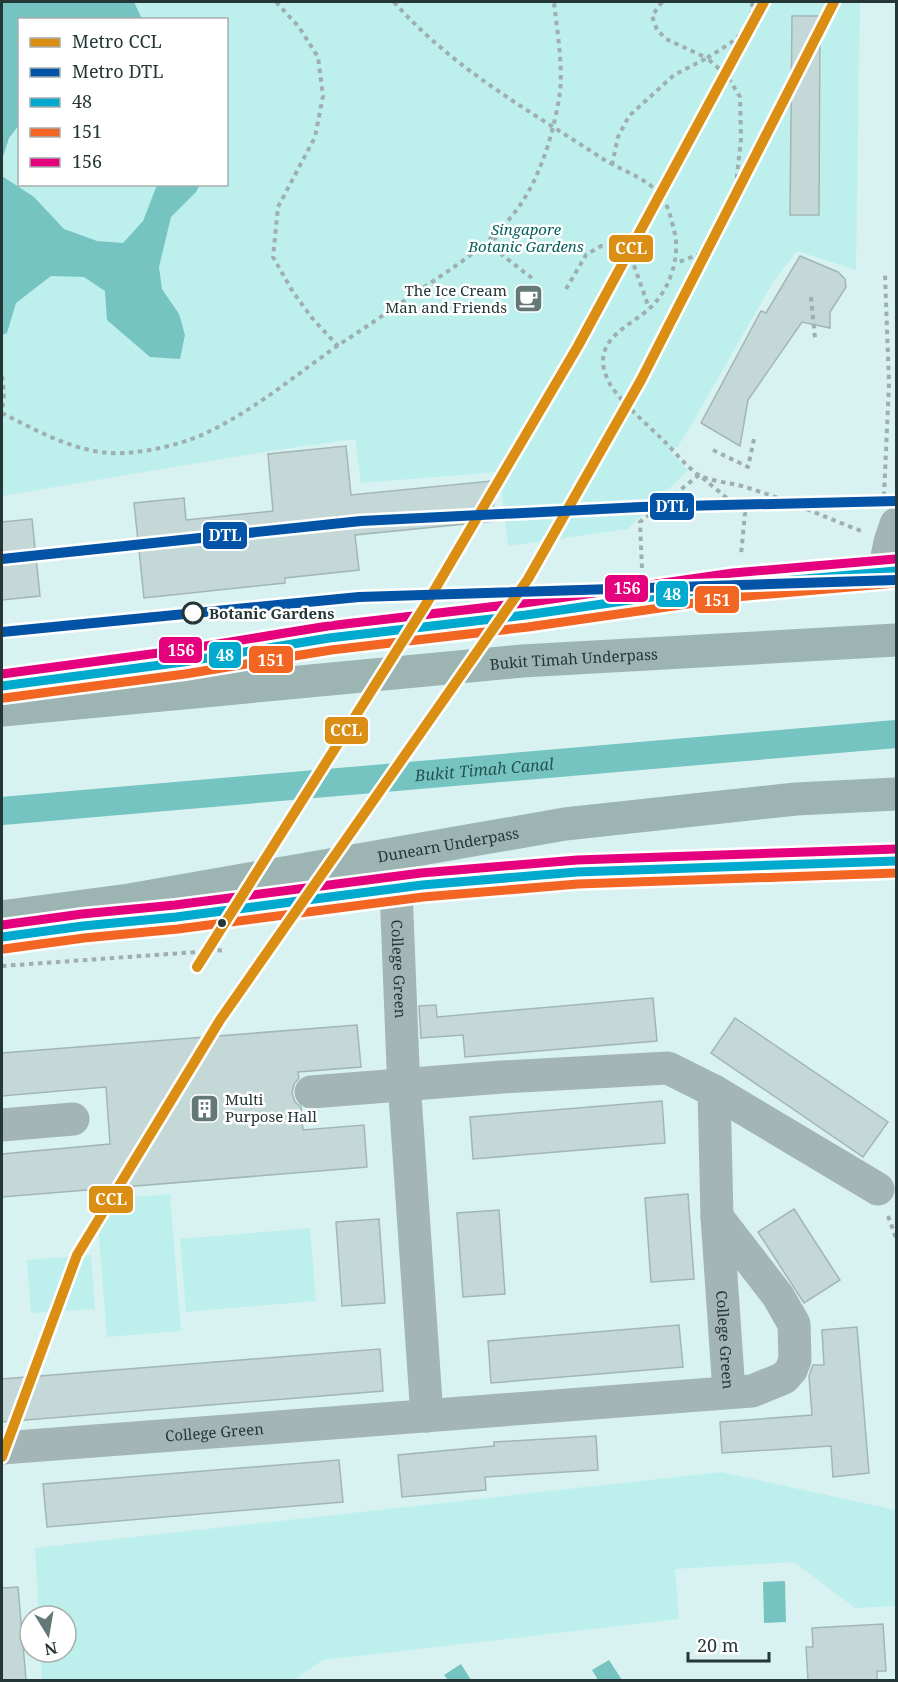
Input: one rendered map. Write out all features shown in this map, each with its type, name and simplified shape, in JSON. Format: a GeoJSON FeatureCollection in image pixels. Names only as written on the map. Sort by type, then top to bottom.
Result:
{"type":"FeatureCollection","features":[{"type":"Feature","properties":{"kind":"highway"},"geometry":{"type":"LineString","coordinates":[[2,686],[183,662],[330,638],[526,615],[735,585],[890,542]]}},
{"type":"Feature","properties":{"kind":"highway","name":"Bukit Timah Underpass"},"geometry":{"type":"LineString","coordinates":[[2,710],[522,661],[897,640]]}},
{"type":"Feature","properties":{"kind":"highway","name":"Dunearn Underpass"},"geometry":{"type":"LineString","coordinates":[[2,917],[129,900],[565,824],[796,799],[897,794]]}},
{"type":"Feature","properties":{"kind":"highway"},"geometry":{"type":"LineString","coordinates":[[2,936],[176,918],[396,889],[578,872],[897,861]]}},
{"type":"Feature","properties":{"kind":"street","name":"College Green"},"geometry":{"type":"LineString","coordinates":[[396,889],[405,1084],[428,1416]]}},
{"type":"Feature","properties":{"kind":"street"},"geometry":{"type":"LineString","coordinates":[[311,1092],[668,1068],[714,1091],[878,1189]]}},
{"type":"Feature","properties":{"kind":"street","name":"College Green"},"geometry":{"type":"LineString","coordinates":[[2,1448],[729,1392],[717,1217],[714,1091]]}},
{"type":"Feature","properties":{"kind":"street"},"geometry":{"type":"LineString","coordinates":[[2,1125],[73,1119]]}},
{"type":"Feature","properties":{"kind":"street"},"geometry":{"type":"LineString","coordinates":[[717,1217],[778,1296],[794,1324],[796,1339],[795,1360],[791,1370],[784,1378],[752,1391],[729,1392]]}},
{"type":"Feature","properties":{"kind":"path"},"geometry":{"type":"LineString","coordinates":[[276,2],[299,27],[318,57],[323,96],[315,137],[278,207],[273,257],[293,292],[312,318],[338,346]]}},
{"type":"Feature","properties":{"kind":"path"},"geometry":{"type":"LineString","coordinates":[[394,2],[410,20],[460,64],[612,165],[641,180],[662,196],[676,237],[675,262],[663,293],[650,308],[610,342],[604,354],[604,372],[611,386],[623,401],[699,475],[745,513],[741,557]]}},
{"type":"Feature","properties":{"kind":"path"},"geometry":{"type":"LineString","coordinates":[[2,376],[4,394],[2,412],[34,429],[96,452],[125,453],[166,446],[208,433],[281,388],[338,346],[460,263],[494,236],[524,199],[540,165],[560,91],[554,2]]}},
{"type":"Feature","properties":{"kind":"path"},"geometry":{"type":"LineString","coordinates":[[662,2],[652,16],[657,30],[666,39],[707,58],[728,77],[740,97],[741,139],[734,202],[721,228],[700,254],[675,262]]}},
{"type":"Feature","properties":{"kind":"path"},"geometry":{"type":"LineString","coordinates":[[612,165],[618,137],[628,116],[674,75],[734,41],[749,25],[752,2]]}},
{"type":"Feature","properties":{"kind":"path"},"geometry":{"type":"LineString","coordinates":[[494,236],[502,255],[532,278]]}},
{"type":"Feature","properties":{"kind":"path"},"geometry":{"type":"LineString","coordinates":[[566,290],[586,255],[601,246],[617,247],[631,256],[650,308]]}},
{"type":"Feature","properties":{"kind":"path"},"geometry":{"type":"LineString","coordinates":[[699,475],[743,486],[798,504],[814,513],[890,542],[889,383],[885,275]]}},
{"type":"Feature","properties":{"kind":"path"},"geometry":{"type":"LineString","coordinates":[[811,297],[815,338]]}},
{"type":"Feature","properties":{"kind":"path"},"geometry":{"type":"LineString","coordinates":[[713,450],[748,467],[754,439]]}},
{"type":"Feature","properties":{"kind":"path"},"geometry":{"type":"LineString","coordinates":[[642,576],[639,522],[699,475]]}},
{"type":"Feature","properties":{"kind":"path"},"geometry":{"type":"LineString","coordinates":[[2,966],[225,950]]}},
{"type":"Feature","properties":{"kind":"green space","name":"Singapore Botanic Gardens"},"geometry":{"type":"Polygon","coordinates":[[[2,2],[860,2],[856,270],[797,251],[773,282],[686,434],[678,446],[670,451],[688,470],[628,529],[508,546],[499,472],[361,483],[355,439],[263,452],[2,496],[2,2]]]}},
{"type":"Feature","properties":{"kind":"green space"},"geometry":{"type":"Polygon","coordinates":[[[170,1194],[181,1331],[107,1337],[96,1200],[170,1194]]]}},
{"type":"Feature","properties":{"kind":"green space"},"geometry":{"type":"Polygon","coordinates":[[[310,1228],[316,1301],[186,1312],[180,1239],[310,1228]]]}},
{"type":"Feature","properties":{"kind":"green space"},"geometry":{"type":"Polygon","coordinates":[[[91,1255],[95,1309],[31,1313],[27,1260],[91,1255]]]}},
{"type":"Feature","properties":{"kind":"green space"},"geometry":{"type":"Polygon","coordinates":[[[721,1472],[896,1510],[896,1606],[855,1608],[794,1562],[675,1569],[679,1619],[323,1660],[294,1680],[42,1680],[41,1664],[78,1664],[78,1604],[38,1604],[35,1548],[721,1472]]]}},
{"type":"Feature","properties":{"kind":"shaded area"},"geometry":{"type":"Polygon","coordinates":[[[2,2],[134,2],[144,18],[18,18],[18,126],[9,138],[2,160],[2,2]]]}},
{"type":"Feature","properties":{"kind":"shaded area"},"geometry":{"type":"Polygon","coordinates":[[[2,176],[34,197],[64,229],[97,241],[123,243],[143,221],[157,186],[199,186],[171,217],[159,267],[162,289],[179,314],[185,335],[180,359],[150,357],[107,320],[105,291],[84,277],[51,276],[16,303],[7,333],[2,335],[2,176]]]}},
{"type":"Feature","properties":{"kind":"shaded area"},"geometry":{"type":"Polygon","coordinates":[[[785,1581],[786,1622],[764,1623],[763,1582],[785,1581]]]}},
{"type":"Feature","properties":{"kind":"shaded area"},"geometry":{"type":"Polygon","coordinates":[[[609,1660],[622,1680],[598,1680],[592,1670],[609,1660]]]}},
{"type":"Feature","properties":{"kind":"shaded area"},"geometry":{"type":"Polygon","coordinates":[[[461,1664],[471,1680],[448,1680],[444,1675],[461,1664]]]}},
{"type":"Feature","properties":{"kind":"building"},"geometry":{"type":"Polygon","coordinates":[[[792,16],[820,16],[819,215],[790,215],[792,16]]]}},
{"type":"Feature","properties":{"kind":"building"},"geometry":{"type":"Polygon","coordinates":[[[800,256],[838,272],[845,279],[846,287],[830,312],[830,328],[802,322],[748,400],[740,446],[701,423],[761,311],[766,313],[800,256]]]}},
{"type":"Feature","properties":{"kind":"building"},"geometry":{"type":"Polygon","coordinates":[[[346,446],[351,495],[491,481],[495,521],[355,535],[359,570],[285,578],[285,583],[144,598],[134,503],[184,498],[186,520],[273,511],[268,454],[346,446]]]}},
{"type":"Feature","properties":{"kind":"building"},"geometry":{"type":"Polygon","coordinates":[[[32,519],[40,596],[2,600],[2,522],[32,519]]]}},
{"type":"Feature","properties":{"kind":"building"},"geometry":{"type":"Polygon","coordinates":[[[653,998],[657,1041],[465,1057],[463,1035],[421,1038],[419,1006],[436,1005],[437,1017],[653,998]]]}},
{"type":"Feature","properties":{"kind":"building"},"geometry":{"type":"Polygon","coordinates":[[[735,1018],[888,1122],[863,1157],[711,1053],[735,1018]]]}},
{"type":"Feature","properties":{"kind":"building"},"geometry":{"type":"Polygon","coordinates":[[[357,1025],[361,1067],[298,1072],[299,1078],[294,1084],[292,1093],[295,1102],[301,1107],[303,1130],[364,1125],[367,1167],[2,1197],[2,1154],[110,1144],[106,1087],[2,1096],[2,1053],[357,1025]]]}},
{"type":"Feature","properties":{"kind":"building"},"geometry":{"type":"Polygon","coordinates":[[[662,1101],[665,1143],[473,1159],[470,1117],[662,1101]]]}},
{"type":"Feature","properties":{"kind":"building"},"geometry":{"type":"Polygon","coordinates":[[[688,1194],[694,1279],[651,1282],[645,1198],[688,1194]]]}},
{"type":"Feature","properties":{"kind":"building"},"geometry":{"type":"Polygon","coordinates":[[[794,1209],[840,1280],[804,1303],[758,1232],[794,1209]]]}},
{"type":"Feature","properties":{"kind":"building"},"geometry":{"type":"Polygon","coordinates":[[[499,1210],[505,1294],[463,1297],[457,1213],[499,1210]]]}},
{"type":"Feature","properties":{"kind":"building"},"geometry":{"type":"Polygon","coordinates":[[[379,1219],[385,1303],[342,1306],[336,1222],[379,1219]]]}},
{"type":"Feature","properties":{"kind":"building"},"geometry":{"type":"Polygon","coordinates":[[[679,1325],[683,1367],[491,1383],[488,1341],[679,1325]]]}},
{"type":"Feature","properties":{"kind":"building"},"geometry":{"type":"Polygon","coordinates":[[[857,1327],[869,1473],[833,1477],[831,1446],[722,1453],[720,1422],[812,1415],[809,1376],[813,1365],[824,1365],[822,1330],[857,1327]]]}},
{"type":"Feature","properties":{"kind":"building"},"geometry":{"type":"Polygon","coordinates":[[[380,1349],[383,1391],[2,1422],[2,1379],[380,1349]]]}},
{"type":"Feature","properties":{"kind":"building"},"geometry":{"type":"Polygon","coordinates":[[[596,1436],[598,1470],[485,1477],[486,1490],[402,1497],[398,1455],[494,1446],[494,1442],[596,1436]]]}},
{"type":"Feature","properties":{"kind":"building"},"geometry":{"type":"Polygon","coordinates":[[[339,1460],[343,1502],[47,1527],[43,1484],[339,1460]]]}},
{"type":"Feature","properties":{"kind":"building"},"geometry":{"type":"Polygon","coordinates":[[[18,1587],[18,1664],[25,1664],[26,1680],[2,1680],[2,1588],[18,1587]]]}},
{"type":"Feature","properties":{"kind":"building"},"geometry":{"type":"Polygon","coordinates":[[[883,1624],[886,1671],[877,1671],[877,1680],[808,1680],[806,1647],[813,1647],[812,1628],[883,1624]]]}},
{"type":"Feature","properties":{"kind":"waterway","name":"Bukit Timah Canal"},"geometry":{"type":"LineString","coordinates":[[2,811],[896,734]]}},
{"type":"Feature","properties":{"kind":"metro line","name":"CCL"},"geometry":{"type":"LineString","coordinates":[[197,967],[428,601],[578,346],[764,2]]}},
{"type":"Feature","properties":{"kind":"metro line","name":"CCL"},"geometry":{"type":"LineString","coordinates":[[2,1457],[77,1255],[220,1020],[528,579],[641,380],[834,2]]}},
{"type":"Feature","properties":{"kind":"metro line","name":"DTL"},"geometry":{"type":"LineString","coordinates":[[2,559],[361,521],[641,507],[896,501]]}},
{"type":"Feature","properties":{"kind":"metro line","name":"DTL"},"geometry":{"type":"LineString","coordinates":[[2,632],[359,597],[896,580]]}},
{"type":"Feature","properties":{"kind":"transit line","name":"156"},"geometry":{"type":"LineString","coordinates":[[2,674],[181,650],[328,626],[524,603],[733,573],[895,559]]}},
{"type":"Feature","properties":{"kind":"transit line","name":"48"},"geometry":{"type":"LineString","coordinates":[[2,686],[183,662],[329,638],[526,615],[735,585],[896,571]]}},
{"type":"Feature","properties":{"kind":"transit line","name":"151"},"geometry":{"type":"LineString","coordinates":[[4,698],[185,674],[331,650],[528,627],[736,597],[896,583]]}},
{"type":"Feature","properties":{"kind":"transit line","name":"156"},"geometry":{"type":"LineString","coordinates":[[2,925],[421,873],[577,860],[896,849]]}},
{"type":"Feature","properties":{"kind":"transit line","name":"48"},"geometry":{"type":"LineString","coordinates":[[2,937],[422,885],[577,872],[896,861]]}},
{"type":"Feature","properties":{"kind":"transit line","name":"151"},"geometry":{"type":"LineString","coordinates":[[4,949],[423,897],[578,884],[896,873]]}},
{"type":"Feature","properties":{"kind":"place","name":"The Ice Cream Man and Friends"},"geometry":{"type":"Point","coordinates":[528,299]}},
{"type":"Feature","properties":{"kind":"place","name":"Botanic Gardens"},"geometry":{"type":"Point","coordinates":[193,613]}},
{"type":"Feature","properties":{"kind":"place","name":"Multi Purpose Hall"},"geometry":{"type":"Point","coordinates":[204,1108]}}]}
